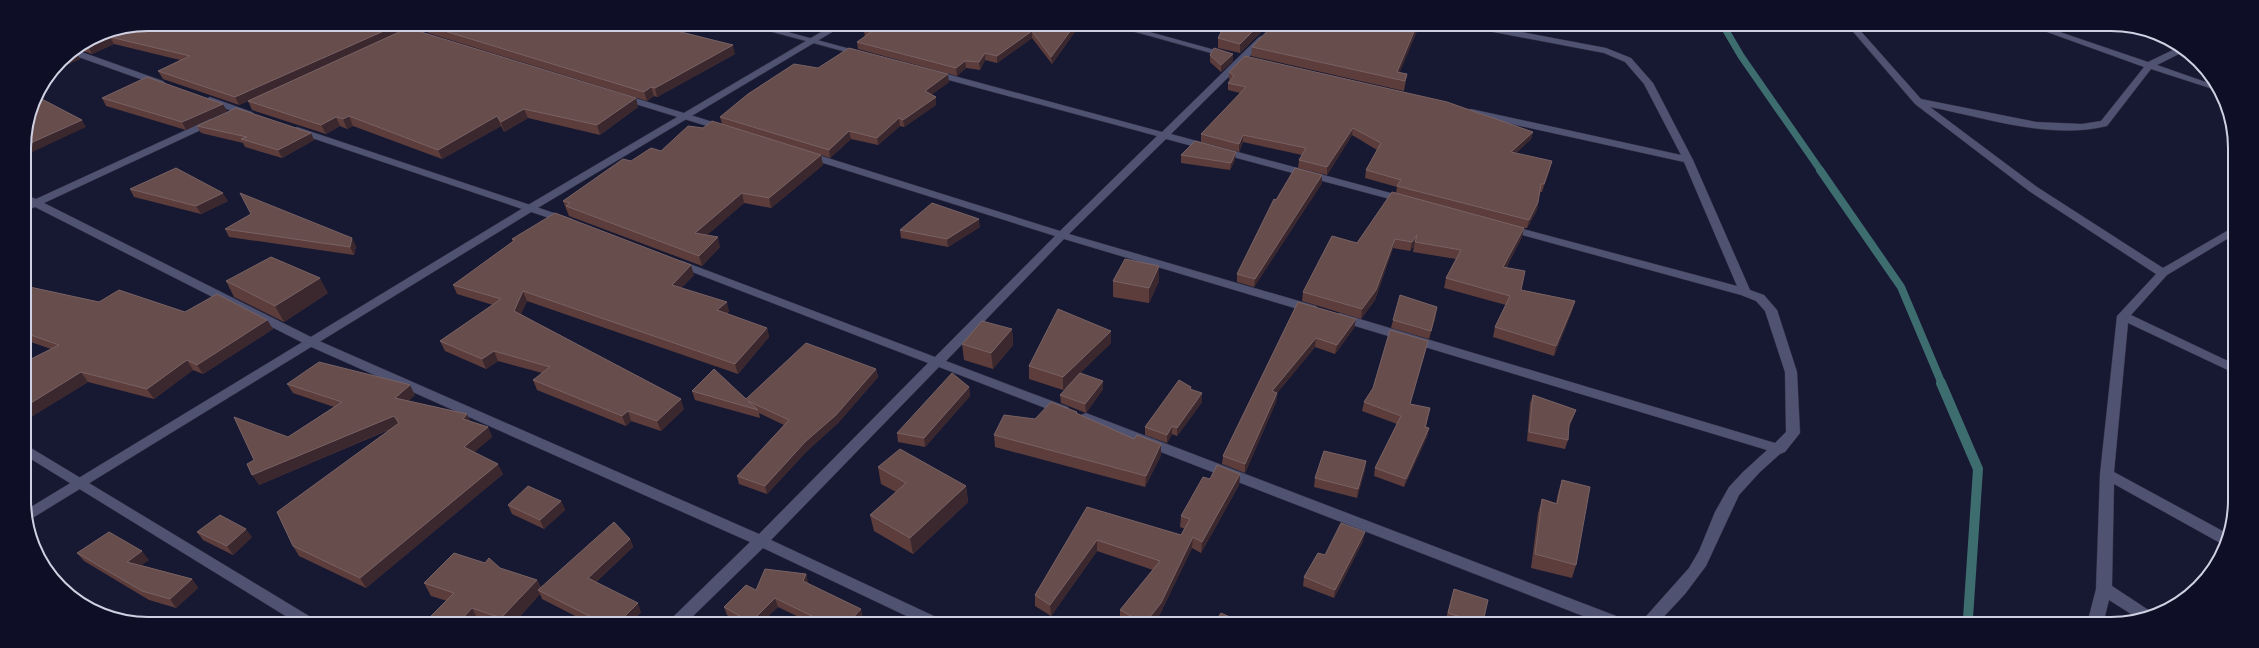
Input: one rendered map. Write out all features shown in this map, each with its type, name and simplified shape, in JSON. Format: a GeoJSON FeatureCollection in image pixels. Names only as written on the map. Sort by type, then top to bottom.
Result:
{"type":"FeatureCollection","features":[{"type":"Feature","properties":{"kind":"street"},"geometry":{"type":"LineString","coordinates":[[404,31],[425,37]]}},
{"type":"Feature","properties":{"kind":"street"},"geometry":{"type":"LineString","coordinates":[[395,39],[414,31]]}},
{"type":"Feature","properties":{"kind":"street"},"geometry":{"type":"LineString","coordinates":[[775,31],[874,57]]}},
{"type":"Feature","properties":{"kind":"street"},"geometry":{"type":"LineString","coordinates":[[32,513],[313,343],[532,207],[687,117],[830,31]]}},
{"type":"Feature","properties":{"kind":"street"},"geometry":{"type":"LineString","coordinates":[[1137,31],[1246,59]]}},
{"type":"Feature","properties":{"kind":"street"},"geometry":{"type":"LineString","coordinates":[[1504,31],[1606,51],[1628,60],[1648,83],[1688,160],[1745,292]]}},
{"type":"Feature","properties":{"kind":"street"},"geometry":{"type":"LineString","coordinates":[[1857,31],[1918,102],[2033,189],[2163,273]]}},
{"type":"Feature","properties":{"kind":"street"},"geometry":{"type":"LineString","coordinates":[[2049,31],[2210,86]]}},
{"type":"Feature","properties":{"kind":"street"},"geometry":{"type":"LineString","coordinates":[[682,617],[761,541],[1062,234],[1163,135],[1246,59],[1269,32]]}},
{"type":"Feature","properties":{"kind":"street"},"geometry":{"type":"LineString","coordinates":[[1918,102],[2033,124],[2085,127],[2104,124],[2150,65],[2177,52]]}},
{"type":"Feature","properties":{"kind":"street"},"geometry":{"type":"LineString","coordinates":[[79,54],[170,86]]}},
{"type":"Feature","properties":{"kind":"street"},"geometry":{"type":"LineString","coordinates":[[920,69],[1416,203]]}},
{"type":"Feature","properties":{"kind":"street"},"geometry":{"type":"LineString","coordinates":[[612,94],[732,131]]}},
{"type":"Feature","properties":{"kind":"street"},"geometry":{"type":"LineString","coordinates":[[200,97],[260,118]]}},
{"type":"Feature","properties":{"kind":"street"},"geometry":{"type":"LineString","coordinates":[[31,202],[252,104]]}},
{"type":"Feature","properties":{"kind":"street"},"geometry":{"type":"LineString","coordinates":[[1464,110],[1688,160]]}},
{"type":"Feature","properties":{"kind":"street"},"geometry":{"type":"LineString","coordinates":[[282,125],[532,207],[576,224]]}},
{"type":"Feature","properties":{"kind":"street"},"geometry":{"type":"LineString","coordinates":[[799,152],[1062,234],[1780,449]]}},
{"type":"Feature","properties":{"kind":"street"},"geometry":{"type":"LineString","coordinates":[[31,204],[313,343],[761,541],[922,617]]}},
{"type":"Feature","properties":{"kind":"street"},"geometry":{"type":"LineString","coordinates":[[1500,226],[1745,292],[1760,298],[1771,310],[1791,372],[1793,433],[1780,449],[1750,473],[1733,492],[1705,554],[1671,602],[1655,617]]}},
{"type":"Feature","properties":{"kind":"street"},"geometry":{"type":"LineString","coordinates":[[2097,617],[2104,589],[2107,474],[2123,316],[2163,273],[2228,233]]}},
{"type":"Feature","properties":{"kind":"street"},"geometry":{"type":"LineString","coordinates":[[664,258],[1602,617]]}},
{"type":"Feature","properties":{"kind":"street"},"geometry":{"type":"LineString","coordinates":[[2123,316],[2228,366]]}},
{"type":"Feature","properties":{"kind":"street"},"geometry":{"type":"LineString","coordinates":[[31,453],[299,617]]}},
{"type":"Feature","properties":{"kind":"street"},"geometry":{"type":"LineString","coordinates":[[2107,474],[2222,537]]}},
{"type":"Feature","properties":{"kind":"street"},"geometry":{"type":"LineString","coordinates":[[2104,589],[2141,613]]}},
{"type":"Feature","properties":{"kind":"building"},"geometry":{"type":"Polygon","coordinates":[[[148,31],[384,31],[235,97],[158,71],[190,56],[111,37],[125,33],[148,31]]]}},
{"type":"Feature","properties":{"kind":"building"},"geometry":{"type":"Polygon","coordinates":[[[401,31],[418,31],[636,98],[597,125],[524,109],[501,122],[497,116],[438,150],[349,116],[343,119],[336,117],[321,125],[248,101],[401,31]]]}},
{"type":"Feature","properties":{"kind":"building"},"geometry":{"type":"Polygon","coordinates":[[[445,31],[677,31],[733,45],[655,88],[651,87],[644,92],[445,31]]]}},
{"type":"Feature","properties":{"kind":"building"},"geometry":{"type":"Polygon","coordinates":[[[864,31],[1032,31],[997,56],[985,53],[979,62],[965,61],[956,68],[857,42],[871,32],[864,31]]]}},
{"type":"Feature","properties":{"kind":"building"},"geometry":{"type":"Polygon","coordinates":[[[1032,31],[1070,31],[1051,57],[1032,31]]]}},
{"type":"Feature","properties":{"kind":"building"},"geometry":{"type":"Polygon","coordinates":[[[1222,31],[1253,31],[1240,44],[1218,38],[1222,31]]]}},
{"type":"Feature","properties":{"kind":"building"},"geometry":{"type":"Polygon","coordinates":[[[1267,31],[1414,31],[1397,72],[1407,74],[1405,81],[1252,47],[1267,31]]]}},
{"type":"Feature","properties":{"kind":"building"},"geometry":{"type":"Polygon","coordinates":[[[849,48],[948,74],[925,91],[936,97],[903,120],[899,118],[877,138],[849,131],[829,150],[720,117],[748,94],[794,64],[818,68],[849,48]]]}},
{"type":"Feature","properties":{"kind":"building"},"geometry":{"type":"Polygon","coordinates":[[[1214,48],[1233,54],[1221,65],[1210,55],[1214,48]]]}},
{"type":"Feature","properties":{"kind":"building"},"geometry":{"type":"Polygon","coordinates":[[[1245,56],[1447,102],[1533,132],[1511,152],[1552,161],[1544,184],[1541,184],[1538,202],[1529,220],[1397,186],[1401,180],[1366,170],[1381,143],[1353,128],[1327,167],[1299,160],[1306,148],[1243,135],[1239,144],[1201,134],[1246,87],[1228,83],[1234,76],[1229,72],[1245,56]]]}},
{"type":"Feature","properties":{"kind":"building"},"geometry":{"type":"Polygon","coordinates":[[[147,77],[223,104],[182,122],[102,98],[147,77]]]}},
{"type":"Feature","properties":{"kind":"building"},"geometry":{"type":"Polygon","coordinates":[[[42,99],[82,120],[31,143],[33,125],[42,99]]]}},
{"type":"Feature","properties":{"kind":"building"},"geometry":{"type":"Polygon","coordinates":[[[236,108],[311,133],[278,150],[241,139],[247,137],[197,126],[236,108]]]}},
{"type":"Feature","properties":{"kind":"building"},"geometry":{"type":"Polygon","coordinates":[[[712,121],[821,155],[769,198],[742,193],[695,233],[718,237],[699,256],[566,206],[570,203],[563,201],[623,159],[631,161],[651,148],[661,151],[688,126],[703,128],[712,121]]]}},
{"type":"Feature","properties":{"kind":"building"},"geometry":{"type":"Polygon","coordinates":[[[1195,141],[1236,152],[1231,163],[1181,155],[1195,141]]]}},
{"type":"Feature","properties":{"kind":"building"},"geometry":{"type":"Polygon","coordinates":[[[176,168],[223,193],[196,206],[130,189],[176,168]]]}},
{"type":"Feature","properties":{"kind":"building"},"geometry":{"type":"Polygon","coordinates":[[[1295,168],[1322,175],[1255,279],[1237,274],[1274,199],[1276,200],[1295,168]]]}},
{"type":"Feature","properties":{"kind":"building"},"geometry":{"type":"Polygon","coordinates":[[[1392,192],[1524,228],[1503,267],[1525,271],[1521,290],[1575,301],[1556,346],[1495,327],[1510,296],[1446,278],[1461,250],[1415,242],[1417,235],[1412,242],[1395,239],[1376,290],[1362,309],[1303,292],[1332,236],[1357,243],[1392,192]]]}},
{"type":"Feature","properties":{"kind":"building"},"geometry":{"type":"Polygon","coordinates":[[[240,193],[352,238],[350,247],[225,229],[251,214],[240,193]]]}},
{"type":"Feature","properties":{"kind":"building"},"geometry":{"type":"Polygon","coordinates":[[[932,203],[979,219],[947,239],[900,230],[932,203]]]}},
{"type":"Feature","properties":{"kind":"building"},"geometry":{"type":"Polygon","coordinates":[[[555,213],[691,265],[672,285],[727,302],[717,310],[767,328],[735,364],[523,291],[514,311],[681,399],[657,421],[628,411],[622,416],[533,380],[550,367],[494,351],[482,359],[440,341],[501,299],[453,285],[515,240],[512,239],[555,213]]]}},
{"type":"Feature","properties":{"kind":"building"},"geometry":{"type":"Polygon","coordinates":[[[271,257],[320,278],[275,306],[226,281],[271,257]]]}},
{"type":"Feature","properties":{"kind":"building"},"geometry":{"type":"Polygon","coordinates":[[[1125,259],[1159,266],[1149,288],[1113,281],[1125,259]]]}},
{"type":"Feature","properties":{"kind":"building"},"geometry":{"type":"Polygon","coordinates":[[[31,287],[99,302],[119,290],[185,312],[217,294],[267,320],[197,365],[187,360],[147,389],[81,372],[31,403],[31,359],[59,345],[31,335],[31,287]]]}},
{"type":"Feature","properties":{"kind":"building"},"geometry":{"type":"Polygon","coordinates":[[[1400,295],[1437,307],[1431,331],[1393,320],[1400,295]]]}},
{"type":"Feature","properties":{"kind":"building"},"geometry":{"type":"Polygon","coordinates":[[[1298,302],[1356,319],[1337,345],[1316,338],[1272,391],[1277,393],[1245,464],[1223,456],[1298,302]]]}},
{"type":"Feature","properties":{"kind":"building"},"geometry":{"type":"Polygon","coordinates":[[[1058,309],[1111,331],[1063,377],[1029,366],[1058,309]]]}},
{"type":"Feature","properties":{"kind":"building"},"geometry":{"type":"Polygon","coordinates":[[[982,321],[1012,329],[991,353],[962,344],[982,321]]]}},
{"type":"Feature","properties":{"kind":"building"},"geometry":{"type":"Polygon","coordinates":[[[1390,330],[1428,341],[1410,404],[1430,408],[1425,427],[1429,428],[1406,479],[1375,468],[1401,416],[1364,402],[1373,388],[1390,330]]]}},
{"type":"Feature","properties":{"kind":"building"},"geometry":{"type":"Polygon","coordinates":[[[806,343],[876,369],[836,415],[805,442],[765,486],[737,476],[789,420],[748,401],[758,410],[692,391],[714,369],[746,399],[806,343]]]}},
{"type":"Feature","properties":{"kind":"building"},"geometry":{"type":"Polygon","coordinates":[[[319,362],[410,385],[395,398],[467,414],[463,419],[488,427],[464,447],[498,464],[360,578],[293,546],[277,512],[399,423],[394,416],[252,475],[247,464],[254,460],[234,417],[288,437],[342,402],[287,384],[319,362]]]}},
{"type":"Feature","properties":{"kind":"building"},"geometry":{"type":"Polygon","coordinates":[[[952,373],[969,387],[924,438],[897,433],[952,373]]]}},
{"type":"Feature","properties":{"kind":"building"},"geometry":{"type":"Polygon","coordinates":[[[1080,373],[1103,381],[1085,404],[1060,395],[1080,373]]]}},
{"type":"Feature","properties":{"kind":"building"},"geometry":{"type":"Polygon","coordinates":[[[1179,380],[1191,387],[1190,389],[1202,393],[1177,428],[1172,426],[1167,435],[1145,427],[1179,380]]]}},
{"type":"Feature","properties":{"kind":"building"},"geometry":{"type":"Polygon","coordinates":[[[1533,395],[1576,410],[1569,424],[1568,440],[1529,432],[1533,395]]]}},
{"type":"Feature","properties":{"kind":"building"},"geometry":{"type":"Polygon","coordinates":[[[1051,402],[1077,412],[1076,413],[1134,439],[1137,435],[1161,444],[1146,476],[994,435],[1004,415],[1035,419],[1051,402]]]}},
{"type":"Feature","properties":{"kind":"building"},"geometry":{"type":"Polygon","coordinates":[[[900,449],[966,486],[910,538],[870,515],[906,483],[878,467],[900,449]]]}},
{"type":"Feature","properties":{"kind":"building"},"geometry":{"type":"Polygon","coordinates":[[[1324,451],[1366,461],[1358,489],[1315,478],[1324,451]]]}},
{"type":"Feature","properties":{"kind":"building"},"geometry":{"type":"Polygon","coordinates":[[[1217,465],[1240,474],[1202,542],[1193,537],[1161,603],[1150,617],[1133,617],[1120,610],[1160,561],[1097,540],[1050,605],[1035,595],[1087,507],[1181,535],[1190,519],[1181,516],[1203,477],[1210,479],[1217,465]]]}},
{"type":"Feature","properties":{"kind":"building"},"geometry":{"type":"Polygon","coordinates":[[[1562,480],[1590,487],[1576,565],[1535,554],[1542,499],[1557,504],[1562,480]]]}},
{"type":"Feature","properties":{"kind":"building"},"geometry":{"type":"Polygon","coordinates":[[[528,486],[561,501],[540,520],[508,505],[528,486]]]}},
{"type":"Feature","properties":{"kind":"building"},"geometry":{"type":"Polygon","coordinates":[[[220,515],[246,529],[227,546],[197,532],[220,515]]]}},
{"type":"Feature","properties":{"kind":"building"},"geometry":{"type":"Polygon","coordinates":[[[614,522],[630,539],[588,578],[638,603],[624,617],[591,617],[538,590],[614,522]]]}},
{"type":"Feature","properties":{"kind":"building"},"geometry":{"type":"Polygon","coordinates":[[[1341,523],[1365,532],[1335,590],[1304,577],[1318,553],[1325,555],[1341,523]]]}},
{"type":"Feature","properties":{"kind":"building"},"geometry":{"type":"Polygon","coordinates":[[[109,532],[142,551],[127,562],[192,579],[170,599],[142,591],[77,553],[109,532]]]}},
{"type":"Feature","properties":{"kind":"building"},"geometry":{"type":"Polygon","coordinates":[[[454,553],[485,563],[489,558],[500,568],[537,580],[502,617],[472,608],[464,617],[430,617],[454,593],[424,583],[454,553]]]}},
{"type":"Feature","properties":{"kind":"building"},"geometry":{"type":"Polygon","coordinates":[[[765,569],[806,574],[803,581],[861,609],[854,617],[814,617],[775,598],[756,617],[741,617],[724,607],[746,585],[756,590],[765,569]]]}},
{"type":"Feature","properties":{"kind":"building"},"geometry":{"type":"Polygon","coordinates":[[[1454,589],[1488,600],[1484,617],[1461,617],[1448,613],[1454,589]]]}},
{"type":"Feature","properties":{"kind":"building"},"geometry":{"type":"Polygon","coordinates":[[[1221,613],[1230,617],[1218,617],[1221,613]]]}},
{"type":"Feature","properties":{"kind":"waterway"},"geometry":{"type":"LineString","coordinates":[[1726,31],[1741,56],[1821,171]]}},
{"type":"Feature","properties":{"kind":"waterway"},"geometry":{"type":"LineString","coordinates":[[1820,170],[1901,287],[1942,384]]}},
{"type":"Feature","properties":{"kind":"waterway"},"geometry":{"type":"LineString","coordinates":[[1941,383],[1978,469],[1968,617]]}}]}
